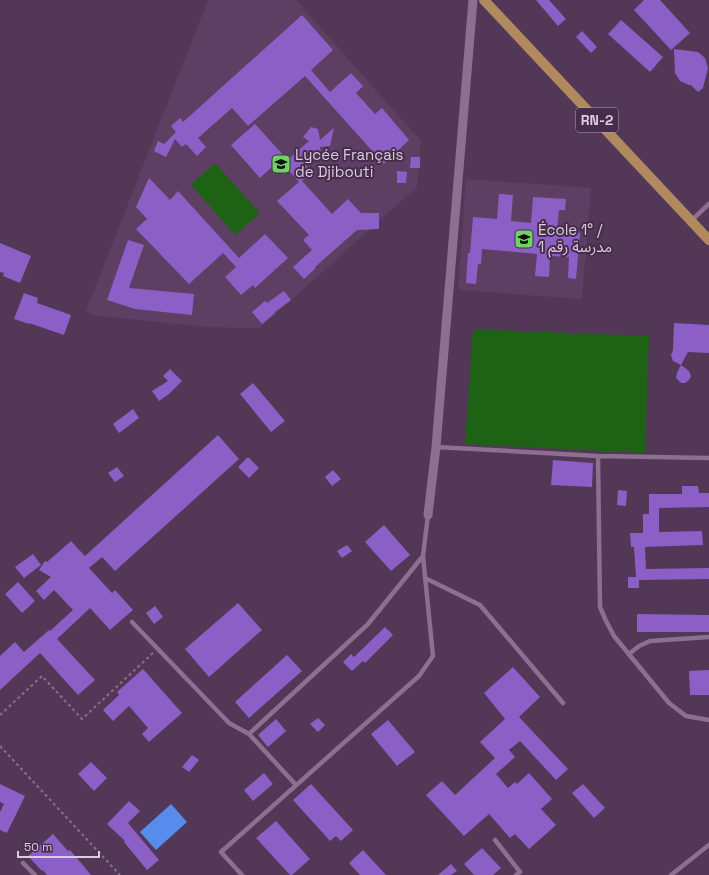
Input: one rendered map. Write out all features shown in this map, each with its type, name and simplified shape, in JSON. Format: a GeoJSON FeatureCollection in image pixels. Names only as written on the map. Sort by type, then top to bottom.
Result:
{"type":"FeatureCollection","features":[{"type":"Feature","properties":{"kind":"main road","name":"RN-2"},"geometry":{"type":"LineString","coordinates":[[484,0],[709,240]]}},
{"type":"Feature","properties":{"kind":"street"},"geometry":{"type":"LineString","coordinates":[[428,515],[436,447],[473,0]]}},
{"type":"Feature","properties":{"kind":"lane"},"geometry":{"type":"LineString","coordinates":[[691,221],[709,204]]}},
{"type":"Feature","properties":{"kind":"lane"},"geometry":{"type":"LineString","coordinates":[[436,447],[598,456],[709,458]]}},
{"type":"Feature","properties":{"kind":"lane"},"geometry":{"type":"LineString","coordinates":[[598,456],[600,607],[606,622],[614,636],[669,704],[686,716],[709,720]]}},
{"type":"Feature","properties":{"kind":"lane"},"geometry":{"type":"LineString","coordinates":[[242,875],[221,852],[419,676],[433,656],[423,556],[428,515]]}},
{"type":"Feature","properties":{"kind":"lane"},"geometry":{"type":"LineString","coordinates":[[249,734],[368,624],[423,556]]}},
{"type":"Feature","properties":{"kind":"lane"},"geometry":{"type":"LineString","coordinates":[[425,578],[480,605],[563,703]]}},
{"type":"Feature","properties":{"kind":"lane"},"geometry":{"type":"LineString","coordinates":[[132,622],[157,650],[229,723],[249,734],[296,786]]}},
{"type":"Feature","properties":{"kind":"lane"},"geometry":{"type":"LineString","coordinates":[[629,654],[639,646],[650,641],[709,637]]}},
{"type":"Feature","properties":{"kind":"lane"},"geometry":{"type":"LineString","coordinates":[[495,840],[520,872],[516,875]]}},
{"type":"Feature","properties":{"kind":"lane"},"geometry":{"type":"LineString","coordinates":[[671,875],[709,845]]}},
{"type":"Feature","properties":{"kind":"lane"},"geometry":{"type":"LineString","coordinates":[[24,863],[35,875]]}},
{"type":"Feature","properties":{"kind":"path"},"geometry":{"type":"LineString","coordinates":[[0,715],[42,676],[82,719],[157,650]]}},
{"type":"Feature","properties":{"kind":"path"},"geometry":{"type":"LineString","coordinates":[[0,746],[120,875]]}},
{"type":"Feature","properties":{"kind":"shaded area","name":"Lycée Français de Djibouti"},"geometry":{"type":"Polygon","coordinates":[[[208,0],[296,0],[421,141],[417,187],[260,328],[205,327],[92,315],[86,311],[208,0]]]}},
{"type":"Feature","properties":{"kind":"shaded area","name":"École 1° / مدرسة رقم 1"},"geometry":{"type":"Polygon","coordinates":[[[466,179],[591,188],[582,299],[458,290],[466,179]]]}},
{"type":"Feature","properties":{"kind":"green space"},"geometry":{"type":"Polygon","coordinates":[[[215,163],[260,213],[235,235],[191,185],[215,163]]]}},
{"type":"Feature","properties":{"kind":"green space"},"geometry":{"type":"Polygon","coordinates":[[[473,329],[649,336],[645,453],[465,444],[473,329]]]}},
{"type":"Feature","properties":{"kind":"water"},"geometry":{"type":"Polygon","coordinates":[[[171,804],[187,822],[156,850],[140,832],[171,804]]]}},
{"type":"Feature","properties":{"kind":"building"},"geometry":{"type":"Polygon","coordinates":[[[536,0],[549,0],[566,19],[558,26],[536,0]]]}},
{"type":"Feature","properties":{"kind":"building"},"geometry":{"type":"Polygon","coordinates":[[[644,0],[660,0],[690,33],[671,50],[634,10],[644,0]]]}},
{"type":"Feature","properties":{"kind":"building"},"geometry":{"type":"Polygon","coordinates":[[[302,15],[333,50],[311,70],[330,92],[351,73],[363,86],[356,93],[375,114],[382,108],[409,140],[384,164],[305,76],[248,126],[232,108],[198,138],[206,147],[197,156],[186,144],[182,147],[175,139],[166,157],[154,151],[158,141],[164,144],[176,132],[171,126],[180,118],[183,122],[302,15]]]}},
{"type":"Feature","properties":{"kind":"building"},"geometry":{"type":"Polygon","coordinates":[[[621,20],[663,57],[650,72],[608,34],[621,20]]]}},
{"type":"Feature","properties":{"kind":"building"},"geometry":{"type":"Polygon","coordinates":[[[582,31],[597,47],[591,53],[576,37],[582,31]]]}},
{"type":"Feature","properties":{"kind":"building"},"geometry":{"type":"Polygon","coordinates":[[[674,49],[698,52],[705,58],[708,68],[703,88],[698,92],[691,85],[680,81],[675,73],[674,49]]]}},
{"type":"Feature","properties":{"kind":"building"},"geometry":{"type":"Polygon","coordinates":[[[255,124],[284,156],[260,178],[231,145],[255,124]]]}},
{"type":"Feature","properties":{"kind":"building"},"geometry":{"type":"Polygon","coordinates":[[[311,127],[318,129],[320,140],[334,128],[330,146],[320,147],[321,153],[304,163],[312,172],[302,181],[332,214],[348,199],[361,213],[379,213],[379,229],[357,230],[315,267],[316,268],[304,279],[293,267],[312,250],[303,240],[309,235],[277,201],[299,182],[283,164],[309,141],[303,137],[311,127]]]}},
{"type":"Feature","properties":{"kind":"building"},"geometry":{"type":"Polygon","coordinates":[[[411,157],[420,157],[420,168],[410,168],[411,157]]]}},
{"type":"Feature","properties":{"kind":"building"},"geometry":{"type":"Polygon","coordinates":[[[397,171],[407,172],[406,183],[397,183],[397,171]]]}},
{"type":"Feature","properties":{"kind":"building"},"geometry":{"type":"Polygon","coordinates":[[[149,178],[170,200],[178,191],[239,258],[265,234],[288,258],[255,288],[253,285],[241,295],[225,277],[236,267],[223,253],[189,284],[136,229],[147,219],[136,207],[149,178]]]}},
{"type":"Feature","properties":{"kind":"building"},"geometry":{"type":"Polygon","coordinates":[[[499,194],[513,195],[511,221],[531,223],[533,197],[566,199],[565,210],[559,210],[557,230],[580,233],[576,279],[568,278],[569,257],[550,256],[549,277],[535,276],[537,254],[482,249],[481,264],[478,264],[476,284],[466,283],[473,217],[497,219],[499,194]]]}},
{"type":"Feature","properties":{"kind":"building"},"geometry":{"type":"Polygon","coordinates":[[[128,240],[144,245],[129,288],[194,294],[192,315],[135,309],[107,300],[128,240]]]}},
{"type":"Feature","properties":{"kind":"building"},"geometry":{"type":"Polygon","coordinates":[[[0,243],[31,256],[20,283],[3,276],[4,273],[0,272],[0,243]]]}},
{"type":"Feature","properties":{"kind":"building"},"geometry":{"type":"Polygon","coordinates":[[[284,291],[291,300],[262,324],[252,312],[265,301],[267,303],[284,291]]]}},
{"type":"Feature","properties":{"kind":"building"},"geometry":{"type":"Polygon","coordinates":[[[24,293],[38,298],[37,303],[71,315],[64,335],[14,319],[24,293]]]}},
{"type":"Feature","properties":{"kind":"building"},"geometry":{"type":"Polygon","coordinates":[[[674,323],[709,325],[709,353],[688,352],[681,365],[673,361],[671,355],[673,350],[674,323]]]}},
{"type":"Feature","properties":{"kind":"building"},"geometry":{"type":"Polygon","coordinates":[[[681,365],[689,371],[691,376],[685,383],[681,383],[676,378],[681,365]]]}},
{"type":"Feature","properties":{"kind":"building"},"geometry":{"type":"Polygon","coordinates":[[[170,369],[182,381],[169,394],[159,401],[152,391],[168,381],[163,376],[170,369]]]}},
{"type":"Feature","properties":{"kind":"building"},"geometry":{"type":"Polygon","coordinates":[[[253,383],[285,421],[271,432],[240,394],[253,383]]]}},
{"type":"Feature","properties":{"kind":"building"},"geometry":{"type":"Polygon","coordinates":[[[133,409],[139,418],[119,433],[113,424],[133,409]]]}},
{"type":"Feature","properties":{"kind":"building"},"geometry":{"type":"Polygon","coordinates":[[[218,435],[239,459],[115,571],[102,557],[89,568],[112,593],[115,590],[133,610],[110,630],[90,608],[57,639],[95,680],[78,695],[40,653],[0,690],[0,656],[15,642],[24,652],[73,610],[54,590],[44,600],[36,591],[51,577],[39,570],[45,561],[47,562],[71,541],[85,556],[218,435]]]}},
{"type":"Feature","properties":{"kind":"building"},"geometry":{"type":"Polygon","coordinates":[[[248,457],[259,468],[249,478],[238,467],[248,457]]]}},
{"type":"Feature","properties":{"kind":"building"},"geometry":{"type":"Polygon","coordinates":[[[553,460],[593,463],[592,487],[551,485],[553,460]]]}},
{"type":"Feature","properties":{"kind":"building"},"geometry":{"type":"Polygon","coordinates":[[[117,467],[124,476],[115,482],[108,473],[117,467]]]}},
{"type":"Feature","properties":{"kind":"building"},"geometry":{"type":"Polygon","coordinates":[[[333,470],[341,479],[332,486],[325,477],[333,470]]]}},
{"type":"Feature","properties":{"kind":"building"},"geometry":{"type":"Polygon","coordinates":[[[682,486],[698,486],[699,493],[709,493],[709,507],[659,508],[659,532],[702,531],[703,545],[645,547],[646,569],[709,568],[709,579],[639,580],[639,588],[628,588],[628,577],[636,577],[634,547],[631,547],[630,533],[643,533],[643,514],[649,514],[649,494],[682,494],[682,486]]]}},
{"type":"Feature","properties":{"kind":"building"},"geometry":{"type":"Polygon","coordinates":[[[618,490],[627,491],[626,506],[617,505],[618,490]]]}},
{"type":"Feature","properties":{"kind":"building"},"geometry":{"type":"Polygon","coordinates":[[[384,525],[410,555],[391,571],[365,542],[384,525]]]}},
{"type":"Feature","properties":{"kind":"building"},"geometry":{"type":"Polygon","coordinates":[[[347,545],[352,551],[342,558],[337,551],[347,545]]]}},
{"type":"Feature","properties":{"kind":"building"},"geometry":{"type":"Polygon","coordinates":[[[33,554],[41,565],[24,578],[15,567],[33,554]]]}},
{"type":"Feature","properties":{"kind":"building"},"geometry":{"type":"Polygon","coordinates":[[[18,582],[35,601],[22,613],[5,594],[18,582]]]}},
{"type":"Feature","properties":{"kind":"building"},"geometry":{"type":"Polygon","coordinates":[[[238,603],[262,630],[209,677],[185,649],[238,603]]]}},
{"type":"Feature","properties":{"kind":"building"},"geometry":{"type":"Polygon","coordinates":[[[155,606],[163,617],[154,624],[146,613],[155,606]]]}},
{"type":"Feature","properties":{"kind":"building"},"geometry":{"type":"Polygon","coordinates":[[[637,614],[709,615],[709,632],[637,632],[637,614]]]}},
{"type":"Feature","properties":{"kind":"building"},"geometry":{"type":"Polygon","coordinates":[[[385,627],[393,635],[365,663],[363,661],[352,671],[343,662],[351,654],[354,657],[385,627]]]}},
{"type":"Feature","properties":{"kind":"building"},"geometry":{"type":"Polygon","coordinates":[[[287,655],[302,671],[249,718],[235,702],[287,655]]]}},
{"type":"Feature","properties":{"kind":"building"},"geometry":{"type":"Polygon","coordinates":[[[513,667],[540,697],[519,717],[568,769],[556,780],[520,741],[509,750],[515,757],[496,774],[508,788],[515,782],[517,784],[529,773],[552,799],[541,809],[556,825],[529,849],[515,834],[510,838],[489,814],[464,836],[426,795],[442,781],[455,795],[495,758],[480,742],[505,719],[484,693],[513,667]]]}},
{"type":"Feature","properties":{"kind":"building"},"geometry":{"type":"Polygon","coordinates":[[[143,669],[182,713],[149,742],[142,734],[148,728],[129,706],[113,721],[103,710],[119,695],[117,692],[143,669]]]}},
{"type":"Feature","properties":{"kind":"building"},"geometry":{"type":"Polygon","coordinates":[[[709,670],[709,695],[690,695],[689,671],[709,670]]]}},
{"type":"Feature","properties":{"kind":"building"},"geometry":{"type":"Polygon","coordinates":[[[318,718],[325,725],[318,732],[310,724],[318,718]]]}},
{"type":"Feature","properties":{"kind":"building"},"geometry":{"type":"Polygon","coordinates":[[[276,719],[286,731],[268,747],[258,735],[276,719]]]}},
{"type":"Feature","properties":{"kind":"building"},"geometry":{"type":"Polygon","coordinates":[[[388,720],[415,752],[397,766],[371,734],[388,720]]]}},
{"type":"Feature","properties":{"kind":"building"},"geometry":{"type":"Polygon","coordinates":[[[192,755],[199,760],[189,772],[182,767],[192,755]]]}},
{"type":"Feature","properties":{"kind":"building"},"geometry":{"type":"Polygon","coordinates":[[[91,762],[107,778],[94,791],[78,774],[91,762]]]}},
{"type":"Feature","properties":{"kind":"building"},"geometry":{"type":"Polygon","coordinates":[[[264,773],[273,784],[253,801],[244,790],[264,773]]]}},
{"type":"Feature","properties":{"kind":"building"},"geometry":{"type":"Polygon","coordinates":[[[0,784],[25,796],[7,833],[0,830],[0,812],[4,804],[0,802],[0,784]]]}},
{"type":"Feature","properties":{"kind":"building"},"geometry":{"type":"Polygon","coordinates":[[[311,784],[353,830],[341,841],[336,836],[330,841],[293,800],[311,784]]]}},
{"type":"Feature","properties":{"kind":"building"},"geometry":{"type":"Polygon","coordinates":[[[583,784],[605,808],[594,818],[572,793],[583,784]]]}},
{"type":"Feature","properties":{"kind":"building"},"geometry":{"type":"Polygon","coordinates":[[[129,801],[140,811],[128,823],[159,860],[147,870],[124,842],[125,841],[107,824],[129,801]]]}},
{"type":"Feature","properties":{"kind":"building"},"geometry":{"type":"Polygon","coordinates":[[[276,821],[310,859],[292,875],[290,875],[256,838],[276,821]]]}},
{"type":"Feature","properties":{"kind":"building"},"geometry":{"type":"Polygon","coordinates":[[[53,834],[68,851],[70,850],[91,875],[47,875],[28,856],[53,834]]]}},
{"type":"Feature","properties":{"kind":"building"},"geometry":{"type":"Polygon","coordinates":[[[482,848],[501,868],[493,875],[474,875],[464,864],[482,848]]]}},
{"type":"Feature","properties":{"kind":"building"},"geometry":{"type":"Polygon","coordinates":[[[363,850],[386,875],[360,875],[349,863],[363,850]]]}},
{"type":"Feature","properties":{"kind":"building"},"geometry":{"type":"Polygon","coordinates":[[[451,864],[457,871],[451,875],[438,875],[451,864]]]}},
{"type":"Feature","properties":{"kind":"place","name":"Lycée Français de Djibouti"},"geometry":{"type":"Point","coordinates":[281,164]}},
{"type":"Feature","properties":{"kind":"place","name":"École 1° / مدرسة رقم 1"},"geometry":{"type":"Point","coordinates":[524,239]}}]}
